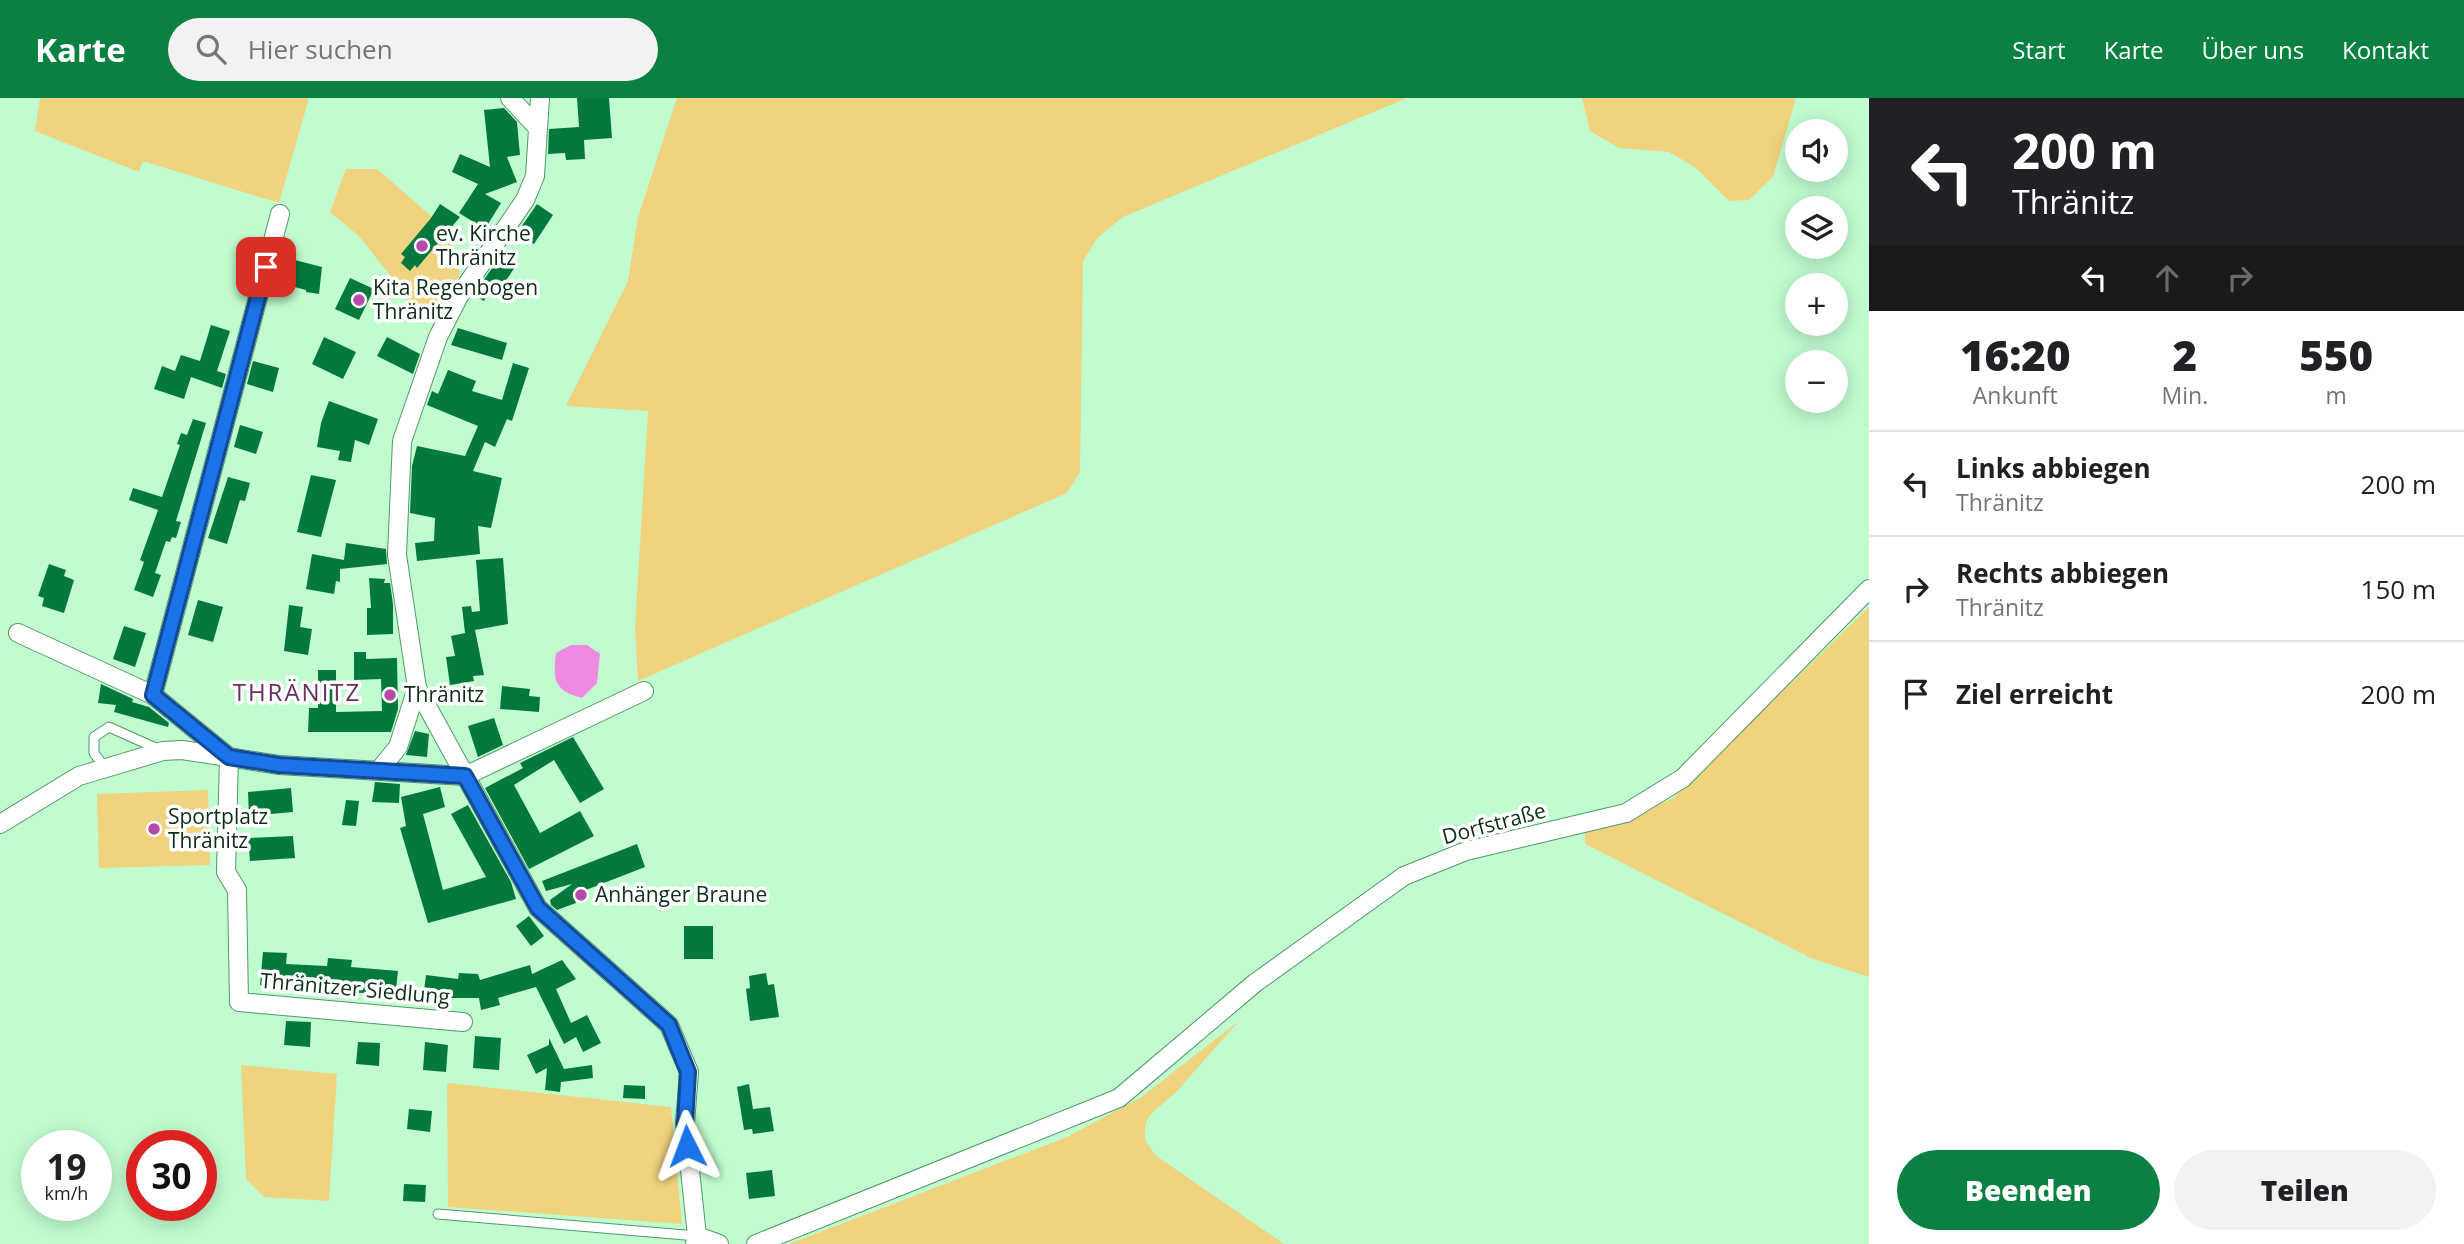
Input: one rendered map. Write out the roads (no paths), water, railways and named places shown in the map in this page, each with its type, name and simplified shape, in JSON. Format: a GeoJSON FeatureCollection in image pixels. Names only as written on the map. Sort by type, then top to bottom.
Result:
{"type":"FeatureCollection","features":[{"type":"Feature","properties":{"kind":"street"},"geometry":{"type":"LineString","coordinates":[[510,98],[537,127]]}},
{"type":"Feature","properties":{"kind":"street"},"geometry":{"type":"LineString","coordinates":[[540,98],[535,176],[525,200],[459,296],[438,337],[402,441],[397,555],[417,688],[538,908],[669,1025],[688,1072],[685,1123],[696,1240],[719,1244]]}},
{"type":"Feature","properties":{"kind":"street"},"geometry":{"type":"LineString","coordinates":[[153,695],[280,214]]}},
{"type":"Feature","properties":{"kind":"street","name":"Dorfstraße"},"geometry":{"type":"LineString","coordinates":[[756,1244],[1119,1098],[1255,983],[1404,876],[1466,852],[1626,813],[1683,778],[1869,589]]}},
{"type":"Feature","properties":{"kind":"street"},"geometry":{"type":"LineString","coordinates":[[18,633],[153,695],[229,757]]}},
{"type":"Feature","properties":{"kind":"street"},"geometry":{"type":"LineString","coordinates":[[380,769],[398,747],[417,688]]}},
{"type":"Feature","properties":{"kind":"street"},"geometry":{"type":"LineString","coordinates":[[0,824],[79,776],[163,751],[182,750],[279,765],[465,776],[644,691]]}},
{"type":"Feature","properties":{"kind":"street","name":"Thränitzer Siedlung"},"geometry":{"type":"LineString","coordinates":[[229,757],[226,872],[237,890],[239,1002],[463,1021]]}},
{"type":"Feature","properties":{"kind":"lane"},"geometry":{"type":"LineString","coordinates":[[105,768],[94,754],[94,737],[109,727],[163,751]]}},
{"type":"Feature","properties":{"kind":"lane"},"geometry":{"type":"LineString","coordinates":[[438,1214],[696,1240]]}},
{"type":"Feature","properties":{"kind":"place","name":"ev. Kirche Thränitz"},"geometry":{"type":"Point","coordinates":[422,246]}},
{"type":"Feature","properties":{"kind":"place","name":"Kita Regenbogen Thränitz"},"geometry":{"type":"Point","coordinates":[359,300]}},
{"type":"Feature","properties":{"kind":"place","name":"Thränitz"},"geometry":{"type":"Point","coordinates":[390,695]}},
{"type":"Feature","properties":{"kind":"place","name":"Sportplatz Thränitz"},"geometry":{"type":"Point","coordinates":[154,829]}},
{"type":"Feature","properties":{"kind":"place","name":"Anhänger Braune"},"geometry":{"type":"Point","coordinates":[581,895]}},
{"type":"Feature","properties":{"kind":"district","name":"THRÄNITZ"},"geometry":{"type":"Point","coordinates":[297,693]}}]}
